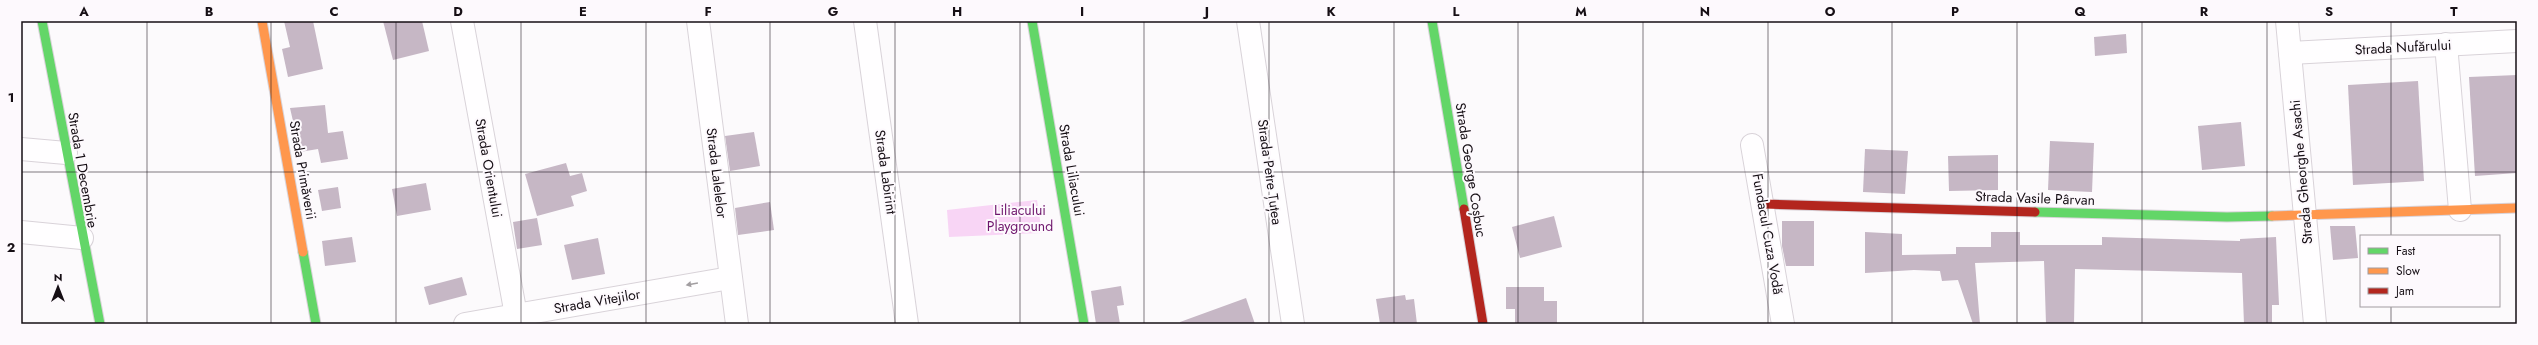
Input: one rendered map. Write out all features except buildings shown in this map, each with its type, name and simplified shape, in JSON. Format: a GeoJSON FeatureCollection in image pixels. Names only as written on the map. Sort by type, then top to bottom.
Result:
{"type":"FeatureCollection","features":[{"type":"Feature","properties":{"kind":"street","name":"Strada 1 Decembrie"},"geometry":{"type":"LineString","coordinates":[[42,21],[82,238],[100,324]]}},
{"type":"Feature","properties":{"kind":"street","name":"Strada Primăverii"},"geometry":{"type":"LineString","coordinates":[[262,21],[316,324]]}},
{"type":"Feature","properties":{"kind":"street","name":"Strada Orientului"},"geometry":{"type":"LineString","coordinates":[[462,21],[516,315]]}},
{"type":"Feature","properties":{"kind":"street","name":"Strada Lalelelor"},"geometry":{"type":"LineString","coordinates":[[698,21],[737,324]]}},
{"type":"Feature","properties":{"kind":"street","name":"Strada Labirint"},"geometry":{"type":"LineString","coordinates":[[865,21],[907,324]]}},
{"type":"Feature","properties":{"kind":"street","name":"Strada Liliacului"},"geometry":{"type":"LineString","coordinates":[[1032,21],[1084,324]]}},
{"type":"Feature","properties":{"kind":"street","name":"Strada Petre Țuțea"},"geometry":{"type":"LineString","coordinates":[[1248,21],[1293,324]]}},
{"type":"Feature","properties":{"kind":"street","name":"Strada George Coșbuc"},"geometry":{"type":"LineString","coordinates":[[1432,21],[1483,324]]}},
{"type":"Feature","properties":{"kind":"street","name":"Strada Gheorghe Asachi"},"geometry":{"type":"LineString","coordinates":[[2286,21],[2315,324]]}},
{"type":"Feature","properties":{"kind":"street","name":"Strada Nufărului"},"geometry":{"type":"LineString","coordinates":[[2290,53],[2517,41]]}},
{"type":"Feature","properties":{"kind":"street"},"geometry":{"type":"LineString","coordinates":[[2446,44],[2460,210]]}},
{"type":"Feature","properties":{"kind":"street","name":"Fundacul Cuza Vodă"},"geometry":{"type":"LineString","coordinates":[[1752,145],[1764,204],[1783,324]]}},
{"type":"Feature","properties":{"kind":"street"},"geometry":{"type":"LineString","coordinates":[[21,149],[66,153]]}},
{"type":"Feature","properties":{"kind":"street","name":"Strada Vasile Pârvan"},"geometry":{"type":"LineString","coordinates":[[1764,204],[2227,217],[2517,208]]}},
{"type":"Feature","properties":{"kind":"street"},"geometry":{"type":"LineString","coordinates":[[21,232],[82,238]]}},
{"type":"Feature","properties":{"kind":"street","name":"Strada Vitejilor"},"geometry":{"type":"LineString","coordinates":[[465,324],[730,278]]}},
{"type":"Feature","properties":{"kind":"green space","name":"Liliacului Playground"},"geometry":{"type":"Polygon","coordinates":[[[1037,200],[1042,233],[949,237],[947,210],[1037,200]]]}},
{"type":"Feature","properties":{"kind":"traffic: fast"},"geometry":{"type":"LineString","coordinates":[[42,21],[100,324]]}},
{"type":"Feature","properties":{"kind":"traffic: fast"},"geometry":{"type":"LineString","coordinates":[[1032,21],[1084,324]]}},
{"type":"Feature","properties":{"kind":"traffic: fast"},"geometry":{"type":"LineString","coordinates":[[1432,21],[1464,209]]}},
{"type":"Feature","properties":{"kind":"traffic: fast"},"geometry":{"type":"LineString","coordinates":[[2035,212],[2227,217],[2272,216]]}},
{"type":"Feature","properties":{"kind":"traffic: fast"},"geometry":{"type":"LineString","coordinates":[[303,252],[316,324]]}},
{"type":"Feature","properties":{"kind":"traffic: slow"},"geometry":{"type":"LineString","coordinates":[[262,21],[303,252]]}},
{"type":"Feature","properties":{"kind":"traffic: slow"},"geometry":{"type":"LineString","coordinates":[[2272,216],[2517,208]]}},
{"type":"Feature","properties":{"kind":"traffic: jam"},"geometry":{"type":"LineString","coordinates":[[1764,204],[2035,212]]}},
{"type":"Feature","properties":{"kind":"traffic: jam"},"geometry":{"type":"LineString","coordinates":[[1464,209],[1483,324]]}}]}
